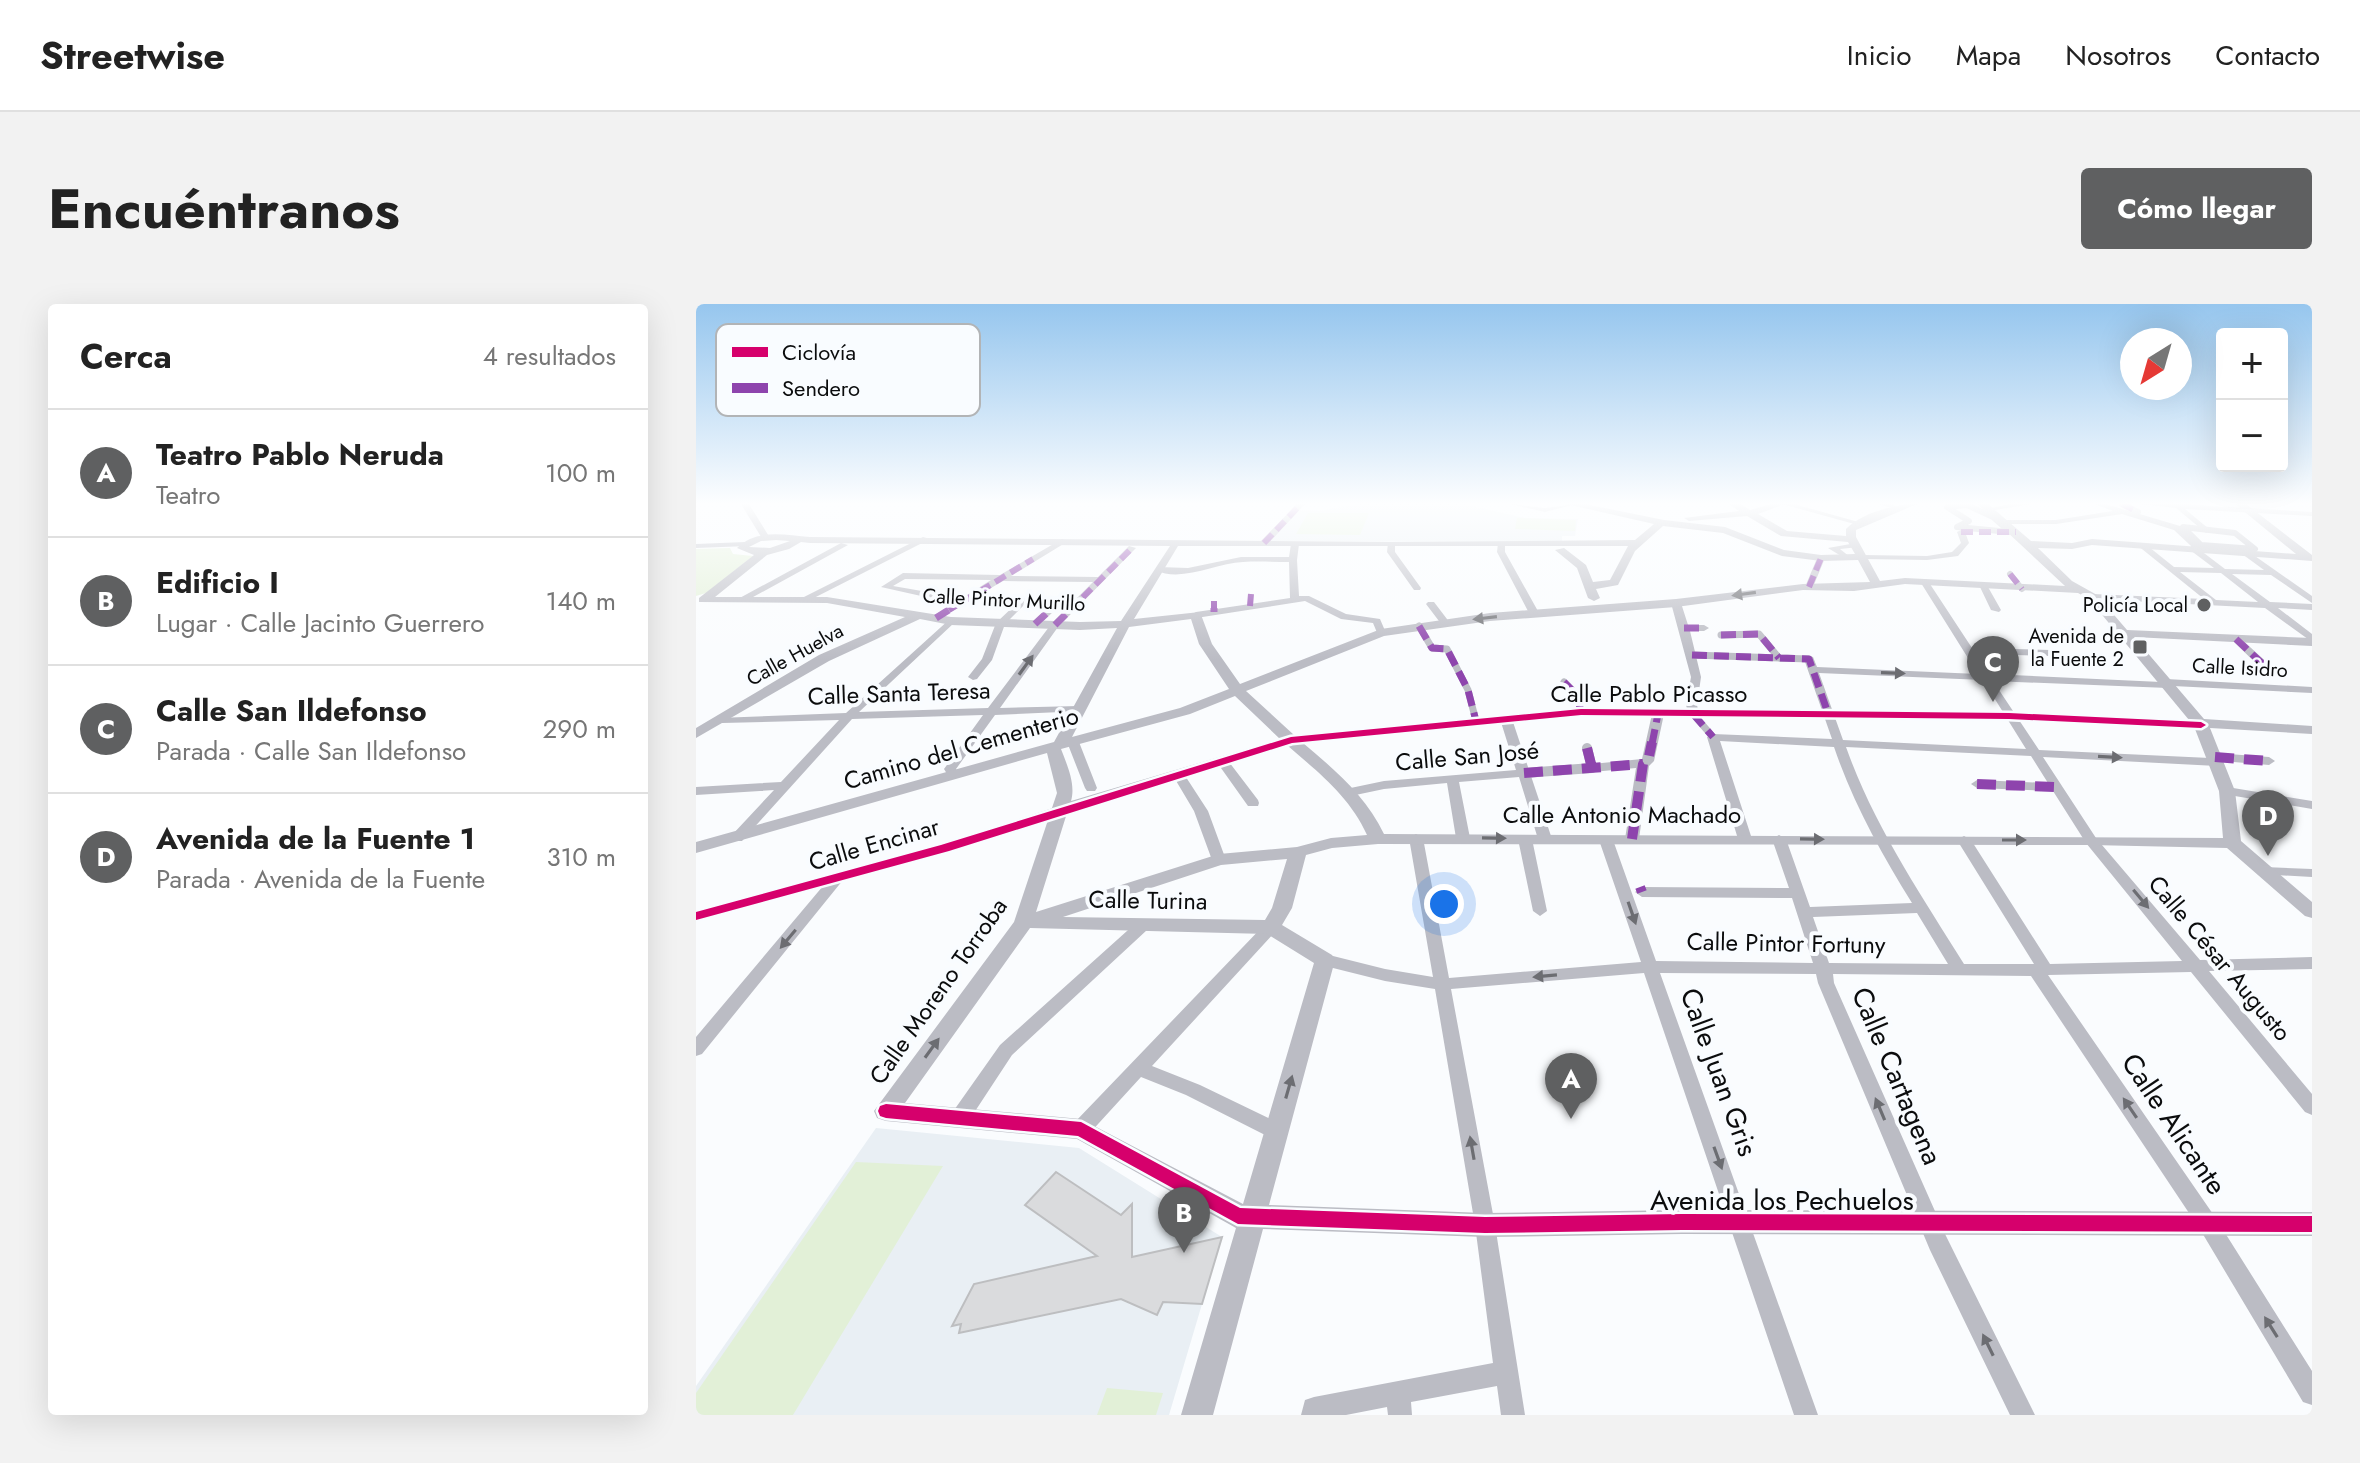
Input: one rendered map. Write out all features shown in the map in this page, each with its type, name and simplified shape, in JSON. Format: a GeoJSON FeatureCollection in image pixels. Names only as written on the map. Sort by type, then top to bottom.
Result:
{"type":"FeatureCollection","features":[{"type":"Feature","properties":{"kind":"street"},"geometry":{"type":"LineString","coordinates":[[699,600],[759,556]]}},
{"type":"Feature","properties":{"kind":"street"},"geometry":{"type":"LineString","coordinates":[[741,600],[824,556]]}},
{"type":"Feature","properties":{"kind":"street"},"geometry":{"type":"LineString","coordinates":[[803,600],[893,556]]}},
{"type":"Feature","properties":{"kind":"street"},"geometry":{"type":"LineString","coordinates":[[936,618],[1039,556]]}},
{"type":"Feature","properties":{"kind":"street"},"geometry":{"type":"LineString","coordinates":[[953,774],[950,769],[1055,625],[1124,556]]}},
{"type":"Feature","properties":{"kind":"street"},"geometry":{"type":"LineString","coordinates":[[1062,809],[1065,793],[1061,745],[1125,624],[1169,556]]}},
{"type":"Feature","properties":{"kind":"street"},"geometry":{"type":"LineString","coordinates":[[1159,570],[1188,571],[1262,556]]}},
{"type":"Feature","properties":{"kind":"street"},"geometry":{"type":"LineString","coordinates":[[1294,556],[1295,598],[1319,602],[1344,617],[1377,621],[1381,633]]}},
{"type":"Feature","properties":{"kind":"street"},"geometry":{"type":"LineString","coordinates":[[1397,556],[1417,588]]}},
{"type":"Feature","properties":{"kind":"street"},"geometry":{"type":"LineString","coordinates":[[1505,556],[1534,613]]}},
{"type":"Feature","properties":{"kind":"street"},"geometry":{"type":"LineString","coordinates":[[1568,556],[1582,567],[1597,608]]}},
{"type":"Feature","properties":{"kind":"street"},"geometry":{"type":"LineString","coordinates":[[1590,586],[1614,583],[1628,556]]}},
{"type":"Feature","properties":{"kind":"street"},"geometry":{"type":"LineString","coordinates":[[1805,556],[1942,556]]}},
{"type":"Feature","properties":{"kind":"street"},"geometry":{"type":"LineString","coordinates":[[2040,556],[2068,583],[2087,594],[2200,724],[2227,791],[2232,843],[2312,912]]}},
{"type":"Feature","properties":{"kind":"street"},"geometry":{"type":"LineString","coordinates":[[2154,556],[2213,602]]}},
{"type":"Feature","properties":{"kind":"street"},"geometry":{"type":"LineString","coordinates":[[2205,556],[2312,640]]}},
{"type":"Feature","properties":{"kind":"street"},"geometry":{"type":"LineString","coordinates":[[2249,556],[2312,600]]}},
{"type":"Feature","properties":{"kind":"street"},"geometry":{"type":"LineString","coordinates":[[2283,556],[2310,559]]}},
{"type":"Feature","properties":{"kind":"street"},"geometry":{"type":"LineString","coordinates":[[1864,557],[1877,585]]}},
{"type":"Feature","properties":{"kind":"street"},"geometry":{"type":"LineString","coordinates":[[1809,587],[1821,558]]}},
{"type":"Feature","properties":{"kind":"street"},"geometry":{"type":"LineString","coordinates":[[2170,569],[2275,573]]}},
{"type":"Feature","properties":{"kind":"street"},"geometry":{"type":"LineString","coordinates":[[2010,574],[2022,589]]}},
{"type":"Feature","properties":{"kind":"street"},"geometry":{"type":"LineString","coordinates":[[1081,600],[969,598],[885,587],[903,576],[1101,580]]}},
{"type":"Feature","properties":{"kind":"street"},"geometry":{"type":"LineString","coordinates":[[973,677],[987,660],[1001,623],[1048,579]]}},
{"type":"Feature","properties":{"kind":"street","name":"Camino del Cementerio"},"geometry":{"type":"LineString","coordinates":[[696,848],[1185,711],[1381,633],[1419,626],[1534,613],[1676,603],[1809,587],[1854,588],[1905,581],[2087,594]]}},
{"type":"Feature","properties":{"kind":"street","name":"Calle César Augusto"},"geometry":{"type":"LineString","coordinates":[[1925,583],[2091,840],[2312,1107]]}},
{"type":"Feature","properties":{"kind":"street"},"geometry":{"type":"LineString","coordinates":[[1984,587],[1996,610]]}},
{"type":"Feature","properties":{"kind":"street"},"geometry":{"type":"LineString","coordinates":[[1250,606],[1251,594]]}},
{"type":"Feature","properties":{"kind":"street"},"geometry":{"type":"LineString","coordinates":[[2087,594],[2312,607]]}},
{"type":"Feature","properties":{"kind":"street","name":"Calle Pintor Murillo"},"geometry":{"type":"LineString","coordinates":[[699,600],[848,602],[951,621],[1055,625],[1125,624],[1196,615],[1214,606],[1250,606],[1295,598]]}},
{"type":"Feature","properties":{"kind":"street"},"geometry":{"type":"LineString","coordinates":[[1676,603],[1697,681],[1691,708],[1713,737],[1745,839]]}},
{"type":"Feature","properties":{"kind":"street"},"geometry":{"type":"LineString","coordinates":[[1431,604],[1445,623]]}},
{"type":"Feature","properties":{"kind":"street"},"geometry":{"type":"LineString","coordinates":[[1035,624],[1049,611]]}},
{"type":"Feature","properties":{"kind":"street"},"geometry":{"type":"LineString","coordinates":[[1196,615],[1198,627],[1231,685],[1346,793],[1364,812],[1378,839]]}},
{"type":"Feature","properties":{"kind":"street","name":"Calle Huelva"},"geometry":{"type":"LineString","coordinates":[[696,734],[824,658],[917,616]]}},
{"type":"Feature","properties":{"kind":"street"},"geometry":{"type":"LineString","coordinates":[[737,838],[848,717],[951,621]]}},
{"type":"Feature","properties":{"kind":"street"},"geometry":{"type":"LineString","coordinates":[[1419,626],[1432,648],[1447,649],[1468,690],[1476,721]]}},
{"type":"Feature","properties":{"kind":"street"},"geometry":{"type":"LineString","coordinates":[[1684,628],[1704,628]]}},
{"type":"Feature","properties":{"kind":"street"},"geometry":{"type":"LineString","coordinates":[[2121,633],[2312,640]]}},
{"type":"Feature","properties":{"kind":"street"},"geometry":{"type":"LineString","coordinates":[[1721,635],[1759,634],[1779,658]]}},
{"type":"Feature","properties":{"kind":"street"},"geometry":{"type":"LineString","coordinates":[[2236,639],[2268,669]]}},
{"type":"Feature","properties":{"kind":"street"},"geometry":{"type":"LineString","coordinates":[[1969,651],[2050,653]]}},
{"type":"Feature","properties":{"kind":"street"},"geometry":{"type":"LineString","coordinates":[[1692,655],[1809,659],[1838,743],[1880,840],[1960,970]]}},
{"type":"Feature","properties":{"kind":"street","name":"Calle Isidro"},"geometry":{"type":"LineString","coordinates":[[1815,670],[2312,690]]}},
{"type":"Feature","properties":{"kind":"street"},"geometry":{"type":"LineString","coordinates":[[1564,682],[1577,695],[1581,712]]}},
{"type":"Feature","properties":{"kind":"street","name":"Calle Santa Teresa"},"geometry":{"type":"LineString","coordinates":[[722,720],[1079,709]]}},
{"type":"Feature","properties":{"kind":"street","name":"Calle Pablo Picasso"},"geometry":{"type":"LineString","coordinates":[[1062,809],[1291,740],[1581,712],[2009,716],[2312,730]]}},
{"type":"Feature","properties":{"kind":"street"},"geometry":{"type":"LineString","coordinates":[[1632,839],[1643,764],[1648,761],[1658,714]]}},
{"type":"Feature","properties":{"kind":"street"},"geometry":{"type":"LineString","coordinates":[[1506,719],[1545,839]]}},
{"type":"Feature","properties":{"kind":"street"},"geometry":{"type":"LineString","coordinates":[[1713,737],[2269,761]]}},
{"type":"Feature","properties":{"kind":"street"},"geometry":{"type":"LineString","coordinates":[[1061,745],[1091,788]]}},
{"type":"Feature","properties":{"kind":"street"},"geometry":{"type":"LineString","coordinates":[[1587,748],[1592,768]]}},
{"type":"Feature","properties":{"kind":"street"},"geometry":{"type":"LineString","coordinates":[[1222,761],[1253,803]]}},
{"type":"Feature","properties":{"kind":"street","name":"Calle San José"},"geometry":{"type":"LineString","coordinates":[[1346,793],[1384,785],[1643,764]]}},
{"type":"Feature","properties":{"kind":"street"},"geometry":{"type":"LineString","coordinates":[[1178,774],[1201,811],[1219,860]]}},
{"type":"Feature","properties":{"kind":"street"},"geometry":{"type":"LineString","coordinates":[[1452,779],[1463,838]]}},
{"type":"Feature","properties":{"kind":"street"},"geometry":{"type":"LineString","coordinates":[[1977,784],[2054,787]]}},
{"type":"Feature","properties":{"kind":"street"},"geometry":{"type":"LineString","coordinates":[[696,791],[782,786]]}},
{"type":"Feature","properties":{"kind":"street"},"geometry":{"type":"LineString","coordinates":[[2227,791],[2312,805]]}},
{"type":"Feature","properties":{"kind":"street","name":"Calle Encinar"},"geometry":{"type":"LineString","coordinates":[[696,916],[838,879],[1062,809]]}},
{"type":"Feature","properties":{"kind":"street","name":"Calle Moreno Torroba"},"geometry":{"type":"LineString","coordinates":[[959,1119],[886,1111],[1023,923],[1062,809]]}},
{"type":"Feature","properties":{"kind":"street"},"geometry":{"type":"LineString","coordinates":[[1416,838],[1485,1225],[1513,1415]]}},
{"type":"Feature","properties":{"kind":"street","name":"Calle Antonio Machado"},"geometry":{"type":"LineString","coordinates":[[1023,923],[1219,860],[1298,852],[1331,843],[1378,839],[2232,843]]}},
{"type":"Feature","properties":{"kind":"street"},"geometry":{"type":"LineString","coordinates":[[1525,839],[1540,911]]}},
{"type":"Feature","properties":{"kind":"street","name":"Calle Cartagena"},"geometry":{"type":"LineString","coordinates":[[1779,839],[1826,983],[1930,1225],[2023,1415]]}},
{"type":"Feature","properties":{"kind":"street","name":"Calle Juan Gris"},"geometry":{"type":"LineString","coordinates":[[1606,840],[1806,1415]]}},
{"type":"Feature","properties":{"kind":"street","name":"Calle Alicante"},"geometry":{"type":"LineString","coordinates":[[1964,840],[2041,970],[2208,1224],[2312,1393]]}},
{"type":"Feature","properties":{"kind":"street"},"geometry":{"type":"LineString","coordinates":[[1142,926],[1006,1050],[959,1119],[1081,1129],[1271,927],[1282,908],[1298,852]]}},
{"type":"Feature","properties":{"kind":"street"},"geometry":{"type":"LineString","coordinates":[[2264,871],[2312,873]]}},
{"type":"Feature","properties":{"kind":"street"},"geometry":{"type":"LineString","coordinates":[[696,1049],[838,879]]}},
{"type":"Feature","properties":{"kind":"street"},"geometry":{"type":"LineString","coordinates":[[1641,890],[1801,903],[1921,908]]}},
{"type":"Feature","properties":{"kind":"street","name":"Calle Turina"},"geometry":{"type":"LineString","coordinates":[[1023,923],[1271,927]]}},
{"type":"Feature","properties":{"kind":"street","name":"Calle Pintor Fortuny"},"geometry":{"type":"LineString","coordinates":[[1271,927],[1325,960],[1385,975],[1442,984],[1651,967],[1824,971],[2041,970],[2312,963]]}},
{"type":"Feature","properties":{"kind":"street"},"geometry":{"type":"LineString","coordinates":[[1197,1415],[1325,960]]}},
{"type":"Feature","properties":{"kind":"street"},"geometry":{"type":"LineString","coordinates":[[1139,1068],[1193,1090],[1276,1131]]}},
{"type":"Feature","properties":{"kind":"street","name":"Avenida los Pechuelos"},"geometry":{"type":"LineString","coordinates":[[1081,1129],[1238,1216],[1485,1225],[2312,1224]]}},
{"type":"Feature","properties":{"kind":"street"},"geometry":{"type":"LineString","coordinates":[[1313,1415],[1314,1409],[1399,1404],[1506,1372]]}},
{"type":"Feature","properties":{"kind":"shaded area"},"geometry":{"type":"Polygon","coordinates":[[[876,1128],[1079,1148],[1222,1237],[1169,1415],[696,1415],[696,1386],[876,1128]]]}},
{"type":"Feature","properties":{"kind":"green space"},"geometry":{"type":"Polygon","coordinates":[[[696,556],[753,556],[706,593],[696,596],[696,556]]]}},
{"type":"Feature","properties":{"kind":"green space"},"geometry":{"type":"Polygon","coordinates":[[[856,1162],[943,1166],[793,1415],[696,1415],[696,1393],[856,1162]]]}},
{"type":"Feature","properties":{"kind":"green space"},"geometry":{"type":"Polygon","coordinates":[[[1107,1388],[1163,1393],[1156,1415],[1097,1415],[1107,1388]]]}},
{"type":"Feature","properties":{"kind":"building"},"geometry":{"type":"Polygon","coordinates":[[[1056,1172],[1121,1215],[1132,1204],[1132,1257],[1222,1237],[1202,1304],[1163,1302],[1157,1315],[1121,1299],[959,1333],[961,1324],[952,1326],[974,1284],[1097,1256],[1025,1205],[1056,1172]]]}},
{"type":"Feature","properties":{"kind":"marked path"},"geometry":{"type":"LineString","coordinates":[[1055,625],[1124,556]]}},
{"type":"Feature","properties":{"kind":"marked path"},"geometry":{"type":"LineString","coordinates":[[1809,587],[1821,558]]}},
{"type":"Feature","properties":{"kind":"marked path"},"geometry":{"type":"LineString","coordinates":[[936,618],[1033,559]]}},
{"type":"Feature","properties":{"kind":"marked path"},"geometry":{"type":"LineString","coordinates":[[2010,574],[2022,589]]}},
{"type":"Feature","properties":{"kind":"marked path"},"geometry":{"type":"LineString","coordinates":[[1250,606],[1251,594]]}},
{"type":"Feature","properties":{"kind":"marked path"},"geometry":{"type":"LineString","coordinates":[[1214,601],[1214,612]]}},
{"type":"Feature","properties":{"kind":"marked path"},"geometry":{"type":"LineString","coordinates":[[1035,624],[1049,611]]}},
{"type":"Feature","properties":{"kind":"marked path"},"geometry":{"type":"LineString","coordinates":[[1419,626],[1432,648],[1447,649],[1468,690],[1476,721]]}},
{"type":"Feature","properties":{"kind":"marked path"},"geometry":{"type":"LineString","coordinates":[[1684,628],[1704,628]]}},
{"type":"Feature","properties":{"kind":"marked path"},"geometry":{"type":"LineString","coordinates":[[1721,635],[1759,634],[1779,658]]}},
{"type":"Feature","properties":{"kind":"marked path"},"geometry":{"type":"LineString","coordinates":[[2236,639],[2268,669]]}},
{"type":"Feature","properties":{"kind":"marked path"},"geometry":{"type":"LineString","coordinates":[[1692,655],[1809,659],[1829,716]]}},
{"type":"Feature","properties":{"kind":"marked path"},"geometry":{"type":"LineString","coordinates":[[1564,682],[1577,695],[1581,712]]}},
{"type":"Feature","properties":{"kind":"marked path"},"geometry":{"type":"LineString","coordinates":[[1632,839],[1643,764],[1648,761],[1658,714]]}},
{"type":"Feature","properties":{"kind":"marked path"},"geometry":{"type":"LineString","coordinates":[[1693,714],[1713,737]]}},
{"type":"Feature","properties":{"kind":"marked path"},"geometry":{"type":"LineString","coordinates":[[1587,748],[1592,768]]}},
{"type":"Feature","properties":{"kind":"marked path"},"geometry":{"type":"LineString","coordinates":[[2215,757],[2269,761]]}},
{"type":"Feature","properties":{"kind":"marked path"},"geometry":{"type":"LineString","coordinates":[[1524,773],[1643,764]]}},
{"type":"Feature","properties":{"kind":"marked path"},"geometry":{"type":"LineString","coordinates":[[1977,784],[2054,787]]}},
{"type":"Feature","properties":{"kind":"marked path"},"geometry":{"type":"LineString","coordinates":[[1640,887],[1642,892]]}},
{"type":"Feature","properties":{"kind":"cycle path"},"geometry":{"type":"LineString","coordinates":[[696,916],[945,848],[1291,740],[1581,712],[2009,716],[2201,725]]}},
{"type":"Feature","properties":{"kind":"cycle path"},"geometry":{"type":"LineString","coordinates":[[886,1111],[1081,1129],[1238,1216],[1485,1225],[1682,1222],[2312,1224]]}},
{"type":"Feature","properties":{"kind":"place","name":"Policía Local"},"geometry":{"type":"Point","coordinates":[2204,605]}},
{"type":"Feature","properties":{"kind":"place","name":"Avenida de la Fuente 2"},"geometry":{"type":"Point","coordinates":[2140,647]}},
{"type":"Feature","properties":{"kind":"place","name":"Calle San Ildefonso"},"geometry":{"type":"Point","coordinates":[1993,702]}},
{"type":"Feature","properties":{"kind":"place","name":"Avenida de la Fuente 1"},"geometry":{"type":"Point","coordinates":[2268,856]}},
{"type":"Feature","properties":{"kind":"place","name":"Teatro Pablo Neruda"},"geometry":{"type":"Point","coordinates":[1571,1119]}},
{"type":"Feature","properties":{"kind":"place","name":"Edificio I"},"geometry":{"type":"Point","coordinates":[1184,1253]}}]}
